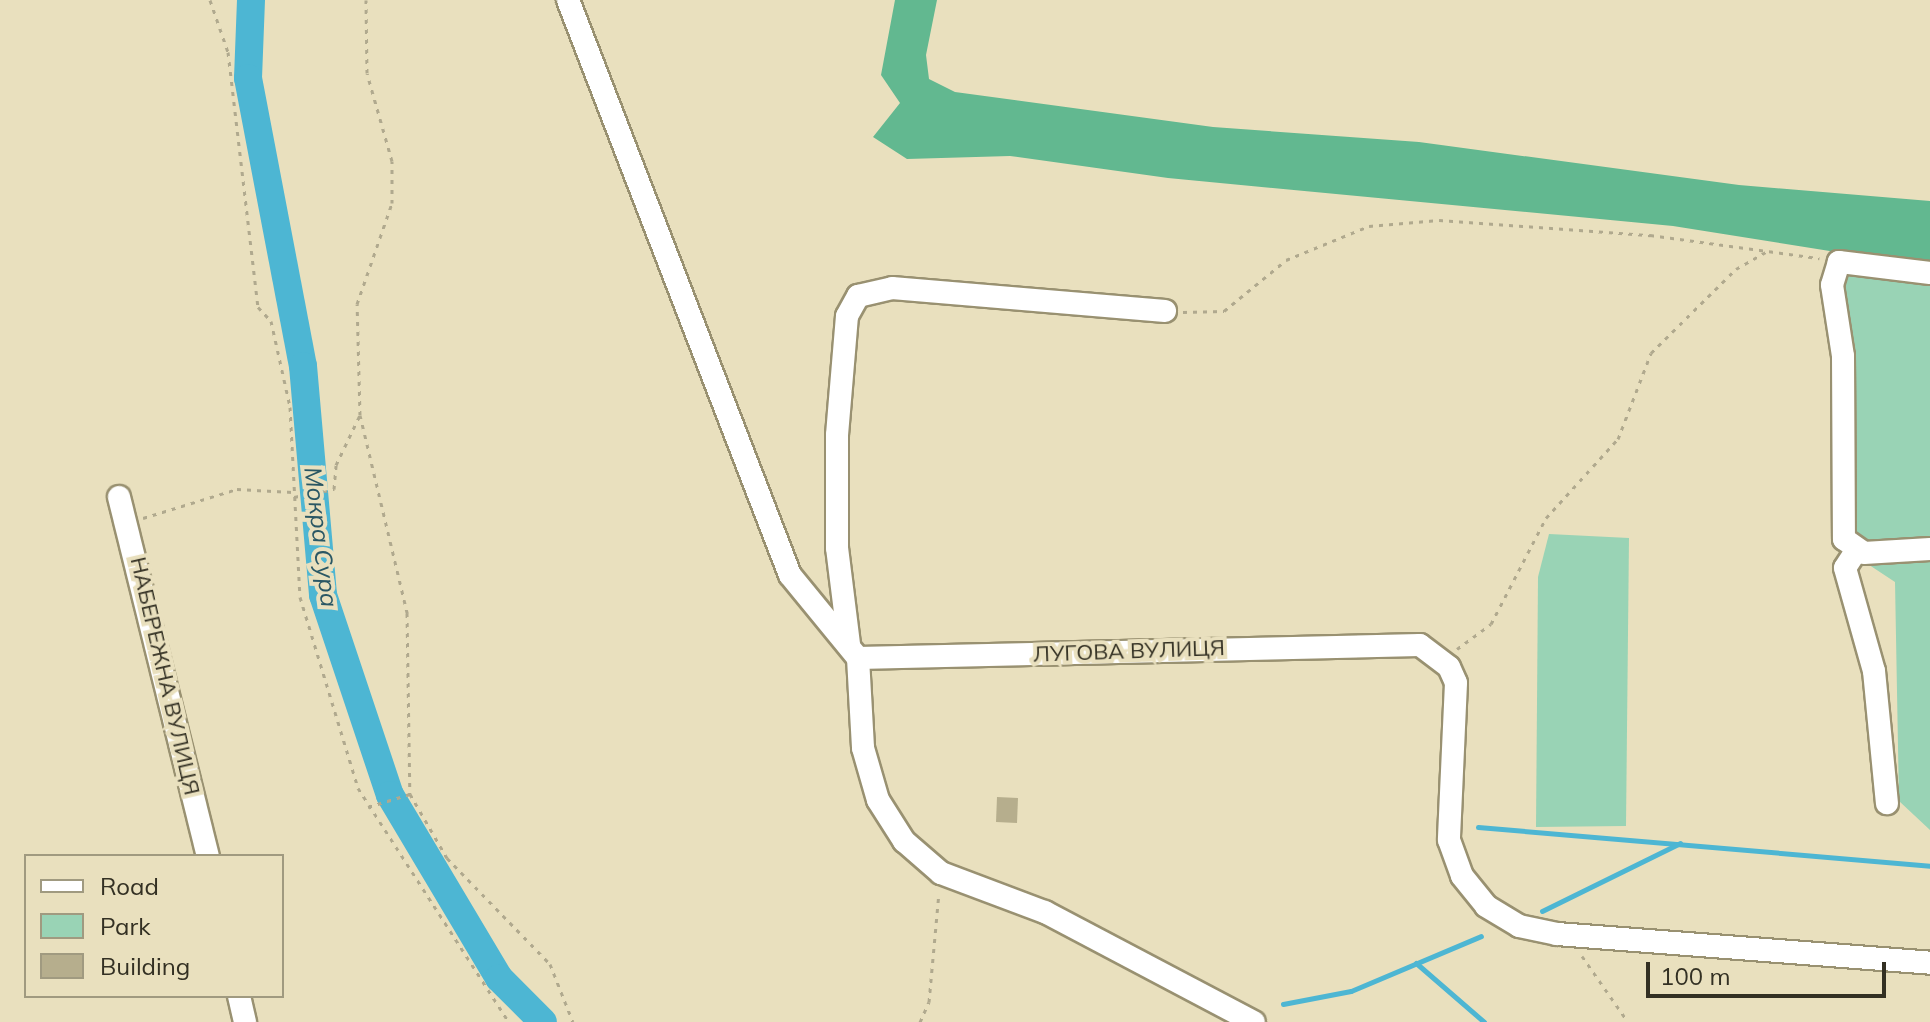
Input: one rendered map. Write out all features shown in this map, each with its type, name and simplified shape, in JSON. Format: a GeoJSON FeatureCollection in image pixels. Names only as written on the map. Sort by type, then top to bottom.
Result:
{"type":"FeatureCollection","features":[{"type":"Feature","properties":{"kind":"street"},"geometry":{"type":"LineString","coordinates":[[568,0],[790,575],[854,651]]}},
{"type":"Feature","properties":{"kind":"street"},"geometry":{"type":"LineString","coordinates":[[1856,551],[1841,531],[1843,356],[1832,285],[1839,262],[1930,273]]}},
{"type":"Feature","properties":{"kind":"street"},"geometry":{"type":"LineString","coordinates":[[1165,311],[921,290],[858,296],[847,316],[837,435],[837,548],[854,651],[863,748],[878,800],[904,841],[941,873],[1045,912],[1254,1022]]}},
{"type":"Feature","properties":{"kind":"street","name":"НАБЕРЕЖНА ВУЛИЦЯ"},"geometry":{"type":"LineString","coordinates":[[119,497],[208,854]]}},
{"type":"Feature","properties":{"kind":"street"},"geometry":{"type":"LineString","coordinates":[[1856,551],[1930,549]]}},
{"type":"Feature","properties":{"kind":"street"},"geometry":{"type":"LineString","coordinates":[[1856,551],[1845,568],[1874,671],[1887,803]]}},
{"type":"Feature","properties":{"kind":"street","name":"ЛУГОВА ВУЛИЦЯ"},"geometry":{"type":"LineString","coordinates":[[854,651],[1401,643],[1442,660]]}},
{"type":"Feature","properties":{"kind":"street"},"geometry":{"type":"LineString","coordinates":[[1442,660],[1457,702],[1449,840],[1462,876],[1486,906],[1519,926],[1557,934],[1930,963]]}},
{"type":"Feature","properties":{"kind":"street"},"geometry":{"type":"LineString","coordinates":[[239,998],[245,1022]]}},
{"type":"Feature","properties":{"kind":"path"},"geometry":{"type":"LineString","coordinates":[[210,0],[228,52],[258,307],[271,321],[290,407],[300,597],[368,807],[509,1022]]}},
{"type":"Feature","properties":{"kind":"path"},"geometry":{"type":"LineString","coordinates":[[366,0],[367,73],[392,161],[392,203],[357,304],[360,415],[407,613],[410,794],[447,858],[550,964],[573,1022]]}},
{"type":"Feature","properties":{"kind":"path"},"geometry":{"type":"LineString","coordinates":[[1165,311],[1224,311],[1286,260],[1369,226],[1439,220],[1771,249],[1839,262]]}},
{"type":"Feature","properties":{"kind":"path"},"geometry":{"type":"LineString","coordinates":[[1442,660],[1491,624],[1546,518],[1618,439],[1651,353],[1736,269],[1771,249]]}},
{"type":"Feature","properties":{"kind":"path"},"geometry":{"type":"LineString","coordinates":[[127,521],[237,489],[294,495],[334,489],[336,465],[360,415]]}},
{"type":"Feature","properties":{"kind":"path"},"geometry":{"type":"LineString","coordinates":[[368,807],[383,805],[410,794]]}},
{"type":"Feature","properties":{"kind":"path"},"geometry":{"type":"LineString","coordinates":[[920,1022],[929,1002],[941,873]]}},
{"type":"Feature","properties":{"kind":"path"},"geometry":{"type":"LineString","coordinates":[[1571,947],[1628,1022]]}},
{"type":"Feature","properties":{"kind":"green space"},"geometry":{"type":"Polygon","coordinates":[[[895,0],[937,0],[926,55],[929,79],[955,92],[1213,127],[1419,142],[1739,185],[1930,201],[1930,267],[1673,226],[1168,178],[1010,156],[907,159],[873,137],[900,103],[881,75],[895,0]]]}},
{"type":"Feature","properties":{"kind":"green space"},"geometry":{"type":"Polygon","coordinates":[[[1845,271],[1930,281],[1930,830],[1899,801],[1895,582],[1848,551],[1831,525],[1831,408],[1845,271]]]}},
{"type":"Feature","properties":{"kind":"green space"},"geometry":{"type":"Polygon","coordinates":[[[1549,534],[1629,538],[1626,826],[1536,827],[1538,577],[1549,534]]]}},
{"type":"Feature","properties":{"kind":"building"},"geometry":{"type":"Polygon","coordinates":[[[997,797],[1018,798],[1017,823],[996,822],[997,797]]]}},
{"type":"Feature","properties":{"kind":"waterway","name":"Мокра Сура"},"geometry":{"type":"LineString","coordinates":[[251,0],[248,78],[303,366],[323,595],[390,795],[499,978],[543,1022]]}},
{"type":"Feature","properties":{"kind":"waterway"},"geometry":{"type":"LineString","coordinates":[[1478,827],[1930,866]]}},
{"type":"Feature","properties":{"kind":"waterway"},"geometry":{"type":"LineString","coordinates":[[1542,911],[1680,843]]}},
{"type":"Feature","properties":{"kind":"waterway"},"geometry":{"type":"LineString","coordinates":[[1283,1004],[1351,991],[1481,936]]}},
{"type":"Feature","properties":{"kind":"waterway"},"geometry":{"type":"LineString","coordinates":[[1416,963],[1484,1022]]}}]}
